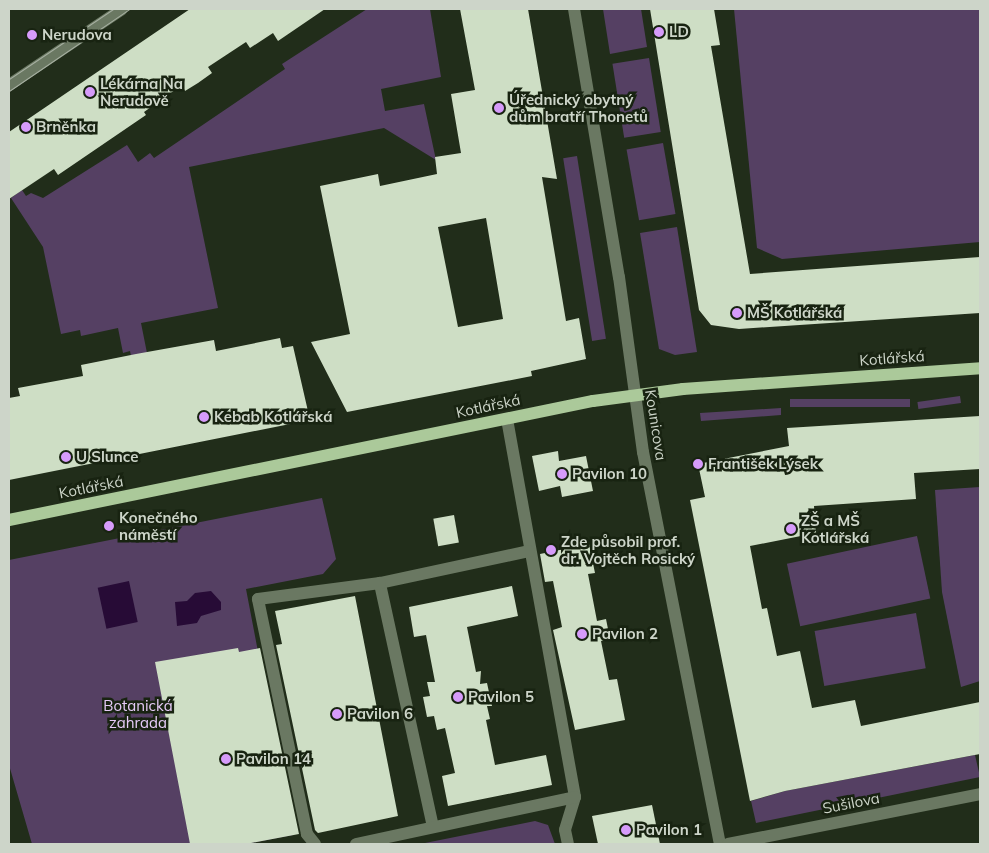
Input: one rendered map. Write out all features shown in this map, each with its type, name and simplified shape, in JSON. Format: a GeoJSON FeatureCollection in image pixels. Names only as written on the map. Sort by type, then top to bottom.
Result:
{"type":"FeatureCollection","features":[{"type":"Feature","properties":{"kind":"main road","name":"Kotlářská"},"geometry":{"type":"LineString","coordinates":[[9,520],[507,419],[635,395],[980,368]]}},
{"type":"Feature","properties":{"kind":"street"},"geometry":{"type":"LineString","coordinates":[[9,85],[122,9]]}},
{"type":"Feature","properties":{"kind":"street","name":"Kounicova"},"geometry":{"type":"LineString","coordinates":[[574,9],[643,452],[720,844]]}},
{"type":"Feature","properties":{"kind":"street"},"geometry":{"type":"LineString","coordinates":[[507,419],[528,551],[575,797],[566,830],[568,844]]}},
{"type":"Feature","properties":{"kind":"street"},"geometry":{"type":"LineString","coordinates":[[315,844],[307,834],[258,599],[380,583],[528,551]]}},
{"type":"Feature","properties":{"kind":"street"},"geometry":{"type":"LineString","coordinates":[[380,583],[433,827]]}},
{"type":"Feature","properties":{"kind":"street","name":"Sušilova"},"geometry":{"type":"LineString","coordinates":[[728,844],[980,794]]}},
{"type":"Feature","properties":{"kind":"street"},"geometry":{"type":"LineString","coordinates":[[356,844],[575,797]]}},
{"type":"Feature","properties":{"kind":"green space"},"geometry":{"type":"Polygon","coordinates":[[[367,9],[430,9],[441,77],[381,89],[385,111],[424,104],[436,160],[384,128],[189,167],[218,308],[141,323],[150,368],[131,356],[130,351],[123,353],[118,328],[81,336],[80,330],[61,334],[43,247],[11,198],[22,190],[26,196],[31,193],[43,198],[127,145],[138,162],[150,153],[154,158],[285,69],[282,64],[367,9]]]}},
{"type":"Feature","properties":{"kind":"green space"},"geometry":{"type":"Polygon","coordinates":[[[603,9],[641,9],[647,47],[610,54],[603,9]]]}},
{"type":"Feature","properties":{"kind":"green space"},"geometry":{"type":"Polygon","coordinates":[[[734,9],[980,9],[980,242],[782,259],[757,248],[734,9]]]}},
{"type":"Feature","properties":{"kind":"green space"},"geometry":{"type":"Polygon","coordinates":[[[649,58],[661,132],[624,138],[612,64],[649,58]]]}},
{"type":"Feature","properties":{"kind":"green space"},"geometry":{"type":"Polygon","coordinates":[[[663,143],[676,214],[639,220],[627,149],[663,143]]]}},
{"type":"Feature","properties":{"kind":"green space"},"geometry":{"type":"Polygon","coordinates":[[[577,156],[606,339],[592,341],[563,158],[577,156]]]}},
{"type":"Feature","properties":{"kind":"green space"},"geometry":{"type":"Polygon","coordinates":[[[677,227],[697,352],[675,355],[659,349],[640,233],[677,227]]]}},
{"type":"Feature","properties":{"kind":"green space"},"geometry":{"type":"Polygon","coordinates":[[[960,396],[961,403],[918,409],[917,402],[960,396]]]}},
{"type":"Feature","properties":{"kind":"green space"},"geometry":{"type":"Polygon","coordinates":[[[790,399],[910,399],[910,407],[790,407],[790,399]]]}},
{"type":"Feature","properties":{"kind":"green space"},"geometry":{"type":"Polygon","coordinates":[[[781,408],[781,415],[701,421],[700,413],[781,408]]]}},
{"type":"Feature","properties":{"kind":"green space"},"geometry":{"type":"Polygon","coordinates":[[[980,487],[980,681],[961,687],[942,592],[935,490],[980,487]]]}},
{"type":"Feature","properties":{"kind":"green space","name":"Botanická zahrada"},"geometry":{"type":"Polygon","coordinates":[[[322,498],[336,559],[323,574],[246,589],[293,835],[246,844],[32,844],[9,765],[9,560],[322,498]]]}},
{"type":"Feature","properties":{"kind":"green space"},"geometry":{"type":"Polygon","coordinates":[[[917,536],[930,599],[800,626],[787,564],[917,536]]]}},
{"type":"Feature","properties":{"kind":"green space"},"geometry":{"type":"Polygon","coordinates":[[[916,613],[926,668],[824,686],[815,631],[916,613]]]}},
{"type":"Feature","properties":{"kind":"green space"},"geometry":{"type":"Polygon","coordinates":[[[975,755],[980,777],[756,823],[751,801],[785,791],[975,755]]]}},
{"type":"Feature","properties":{"kind":"green space"},"geometry":{"type":"Polygon","coordinates":[[[535,821],[548,825],[555,844],[420,844],[535,821]]]}},
{"type":"Feature","properties":{"kind":"shaded area"},"geometry":{"type":"Polygon","coordinates":[[[129,581],[138,622],[106,629],[98,588],[129,581]]]}},
{"type":"Feature","properties":{"kind":"shaded area"},"geometry":{"type":"Polygon","coordinates":[[[211,591],[221,602],[221,610],[201,616],[197,623],[177,626],[175,602],[187,601],[195,593],[211,591]]]}},
{"type":"Feature","properties":{"kind":"building"},"geometry":{"type":"Polygon","coordinates":[[[190,9],[325,9],[278,41],[273,33],[250,48],[246,42],[208,67],[212,73],[198,83],[185,91],[182,85],[144,112],[146,115],[58,175],[54,169],[9,199],[9,132],[190,9]]]}},
{"type":"Feature","properties":{"kind":"building"},"geometry":{"type":"Polygon","coordinates":[[[460,9],[528,9],[557,179],[542,177],[566,321],[579,318],[586,359],[531,371],[532,376],[347,412],[311,342],[350,334],[320,186],[378,174],[380,186],[437,174],[435,157],[461,153],[451,94],[475,90],[460,9]],[[486,218],[438,227],[458,327],[503,319],[486,218]]]}},
{"type":"Feature","properties":{"kind":"building"},"geometry":{"type":"Polygon","coordinates":[[[650,9],[714,9],[720,45],[711,46],[750,274],[980,257],[980,313],[739,329],[711,325],[699,310],[650,9]]]}},
{"type":"Feature","properties":{"kind":"building"},"geometry":{"type":"Polygon","coordinates":[[[280,338],[282,348],[293,346],[310,420],[9,480],[9,398],[20,396],[18,388],[83,376],[81,365],[136,354],[214,340],[216,351],[280,338]]]}},
{"type":"Feature","properties":{"kind":"building"},"geometry":{"type":"Polygon","coordinates":[[[980,416],[980,469],[914,473],[916,499],[814,506],[816,533],[750,546],[762,609],[767,608],[777,656],[800,651],[812,708],[855,700],[861,726],[980,702],[980,754],[785,791],[750,801],[690,500],[705,497],[698,464],[789,446],[787,428],[980,416]]]}},
{"type":"Feature","properties":{"kind":"building","name":"Pavilon 10"},"geometry":{"type":"Polygon","coordinates":[[[558,451],[559,461],[586,456],[593,491],[562,497],[560,486],[539,491],[532,456],[558,451]]]}},
{"type":"Feature","properties":{"kind":"building"},"geometry":{"type":"Polygon","coordinates":[[[454,515],[459,543],[438,546],[433,519],[454,515]]]}},
{"type":"Feature","properties":{"kind":"building","name":"Pavilon 2"},"geometry":{"type":"Polygon","coordinates":[[[589,544],[595,573],[588,574],[597,621],[606,619],[610,639],[601,641],[609,680],[617,679],[625,720],[575,730],[553,630],[562,627],[553,581],[545,582],[540,554],[589,544]]]}},
{"type":"Feature","properties":{"kind":"building","name":"Pavilon 5"},"geometry":{"type":"Polygon","coordinates":[[[512,586],[518,616],[467,627],[476,672],[481,671],[480,684],[487,683],[492,706],[487,706],[490,719],[486,720],[495,765],[546,755],[552,785],[448,806],[442,776],[455,773],[445,728],[437,730],[434,716],[427,717],[423,697],[430,696],[427,682],[435,682],[426,635],[414,637],[409,607],[512,586]]]}},
{"type":"Feature","properties":{"kind":"building","name":"Pavilon 6"},"geometry":{"type":"Polygon","coordinates":[[[355,596],[398,816],[318,833],[315,830],[276,645],[282,644],[275,611],[355,596]]]}},
{"type":"Feature","properties":{"kind":"building","name":"Pavilon 14"},"geometry":{"type":"Polygon","coordinates":[[[238,648],[239,652],[260,648],[299,834],[246,844],[190,844],[155,662],[238,648]]]}},
{"type":"Feature","properties":{"kind":"building","name":"Pavilon 1"},"geometry":{"type":"Polygon","coordinates":[[[652,805],[660,844],[598,844],[592,816],[652,805]]]}},
{"type":"Feature","properties":{"kind":"tram line"},"geometry":{"type":"LineString","coordinates":[[9,79],[113,9]]}},
{"type":"Feature","properties":{"kind":"tram line"},"geometry":{"type":"LineString","coordinates":[[9,91],[129,9]]}},
{"type":"Feature","properties":{"kind":"place","name":"LD"},"geometry":{"type":"Point","coordinates":[659,32]}},
{"type":"Feature","properties":{"kind":"place","name":"Nerudova"},"geometry":{"type":"Point","coordinates":[32,35]}},
{"type":"Feature","properties":{"kind":"place","name":"Lékárna Na Nerudově"},"geometry":{"type":"Point","coordinates":[90,92]}},
{"type":"Feature","properties":{"kind":"place","name":"Úřednický obytný dům bratří Thonetů"},"geometry":{"type":"Point","coordinates":[499,108]}},
{"type":"Feature","properties":{"kind":"place","name":"Brněnka"},"geometry":{"type":"Point","coordinates":[26,127]}},
{"type":"Feature","properties":{"kind":"place","name":"MŠ Kotlářská"},"geometry":{"type":"Point","coordinates":[737,313]}},
{"type":"Feature","properties":{"kind":"place","name":"Kebab Kotlářská"},"geometry":{"type":"Point","coordinates":[204,417]}},
{"type":"Feature","properties":{"kind":"place","name":"U Slunce"},"geometry":{"type":"Point","coordinates":[66,457]}},
{"type":"Feature","properties":{"kind":"place","name":"František Lýsek"},"geometry":{"type":"Point","coordinates":[698,464]}},
{"type":"Feature","properties":{"kind":"place","name":"Pavilon 10"},"geometry":{"type":"Point","coordinates":[562,474]}},
{"type":"Feature","properties":{"kind":"place","name":"Konečného náměstí"},"geometry":{"type":"Point","coordinates":[109,526]}},
{"type":"Feature","properties":{"kind":"place","name":"ZŠ a MŠ Kotlářská"},"geometry":{"type":"Point","coordinates":[791,529]}},
{"type":"Feature","properties":{"kind":"place","name":"Zde působil prof. dr. Vojtěch Rosický"},"geometry":{"type":"Point","coordinates":[551,550]}},
{"type":"Feature","properties":{"kind":"place","name":"Pavilon 2"},"geometry":{"type":"Point","coordinates":[582,634]}},
{"type":"Feature","properties":{"kind":"place","name":"Pavilon 5"},"geometry":{"type":"Point","coordinates":[458,697]}},
{"type":"Feature","properties":{"kind":"place","name":"Pavilon 6"},"geometry":{"type":"Point","coordinates":[337,714]}},
{"type":"Feature","properties":{"kind":"place","name":"Pavilon 14"},"geometry":{"type":"Point","coordinates":[226,759]}},
{"type":"Feature","properties":{"kind":"place","name":"Pavilon 1"},"geometry":{"type":"Point","coordinates":[626,830]}}]}
